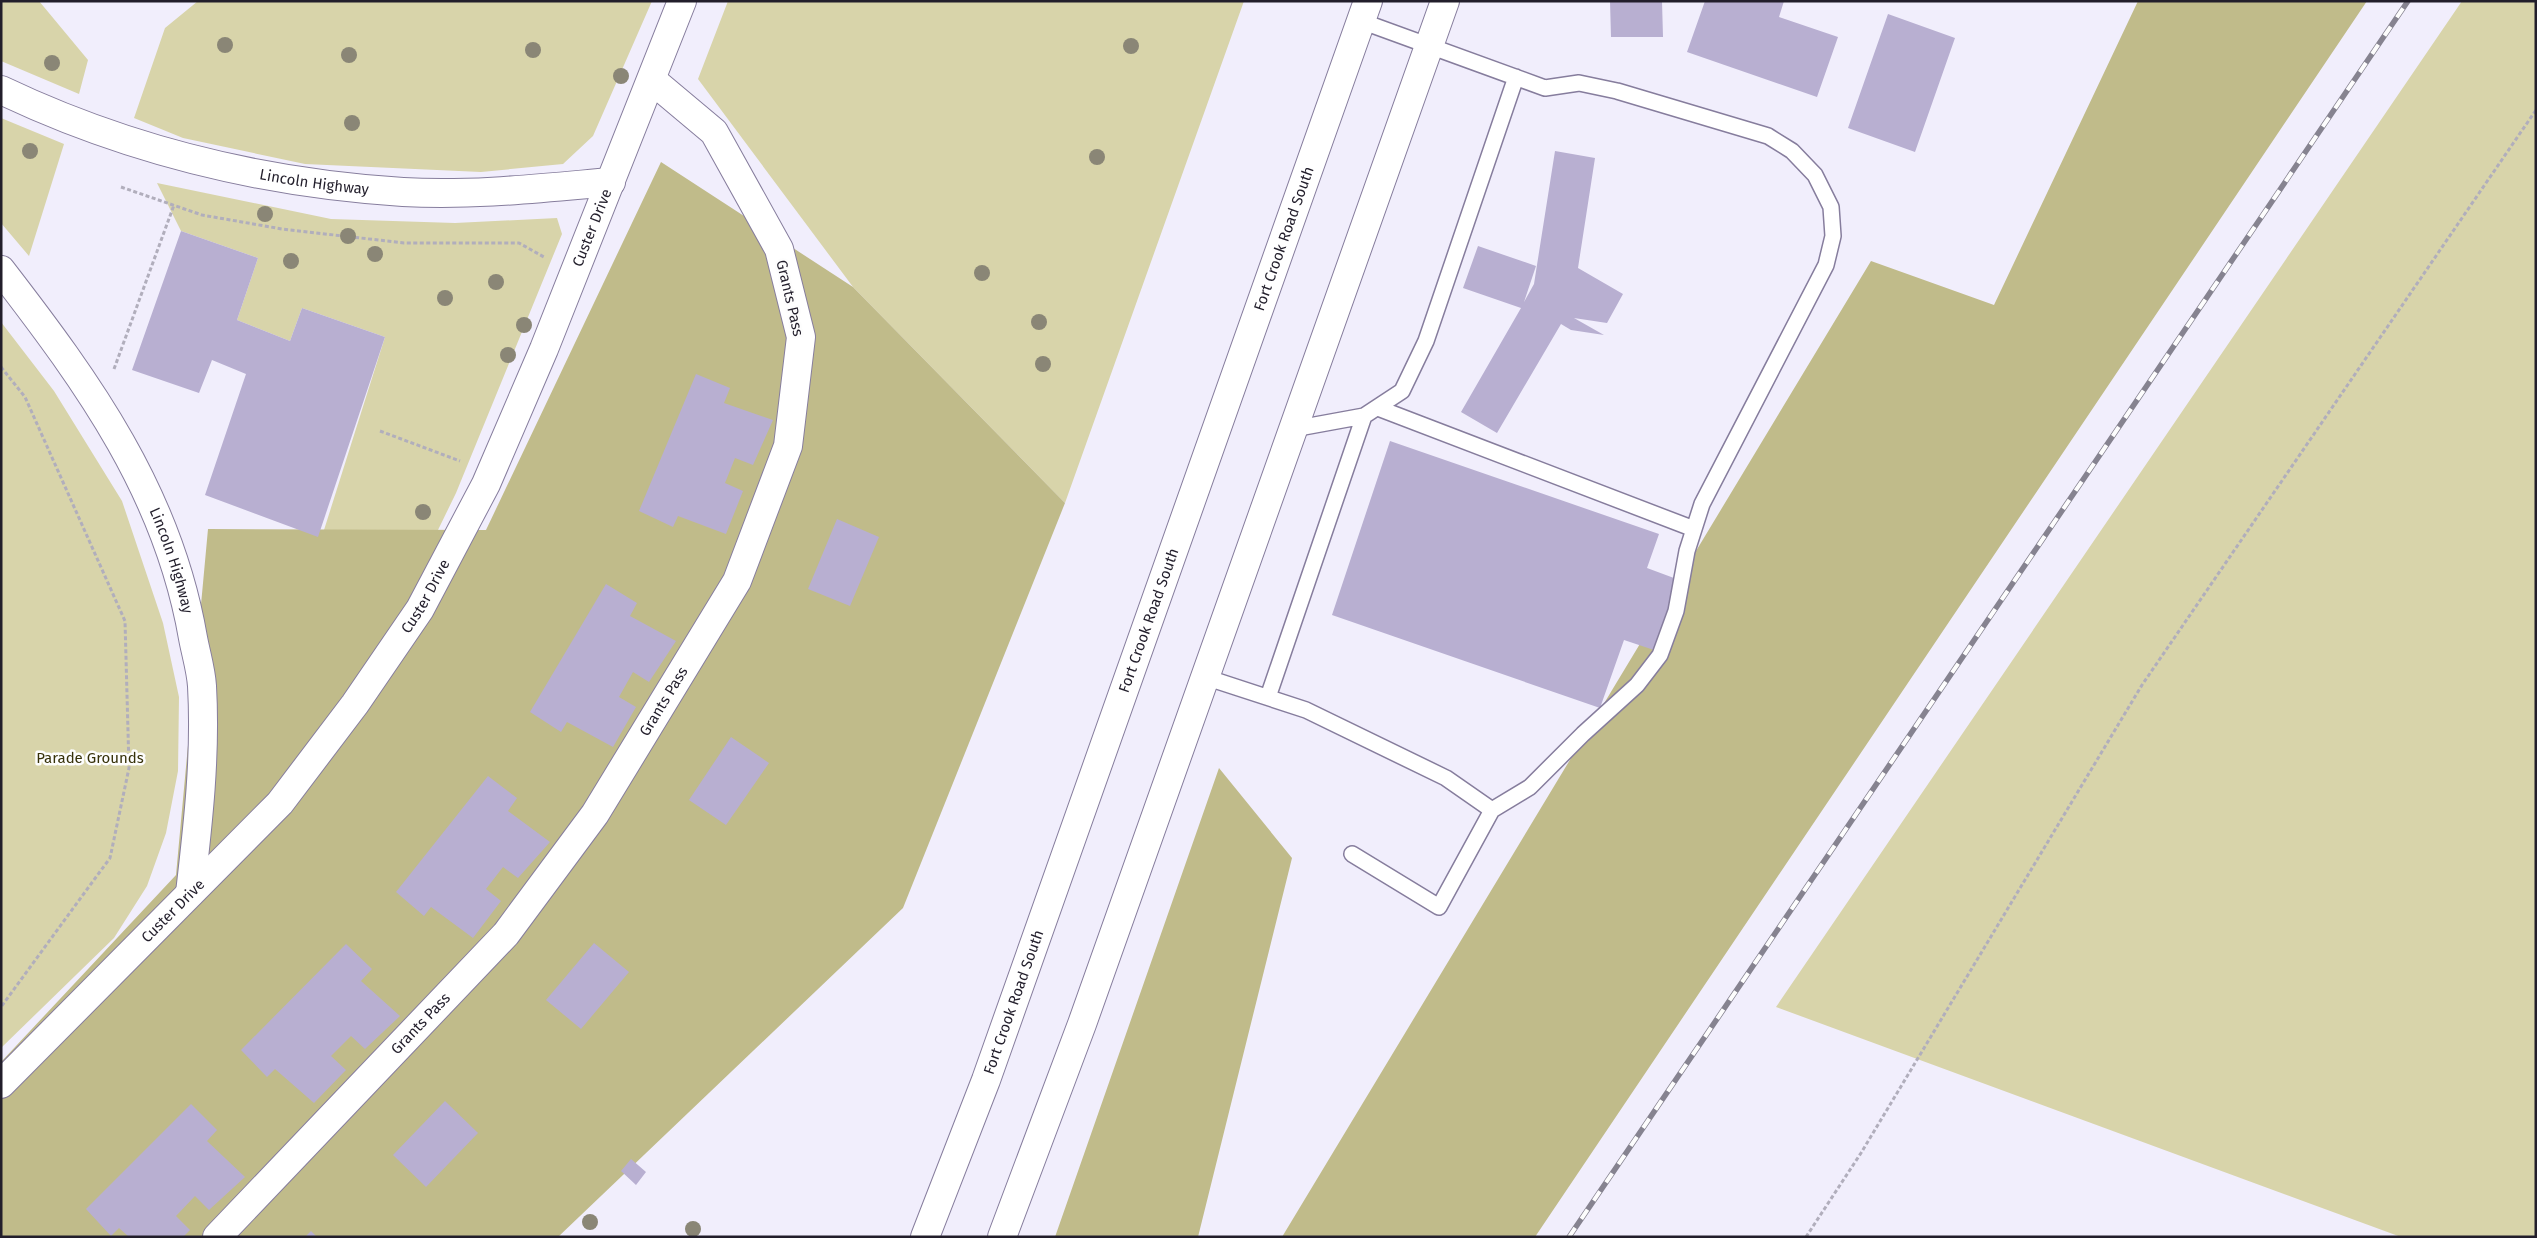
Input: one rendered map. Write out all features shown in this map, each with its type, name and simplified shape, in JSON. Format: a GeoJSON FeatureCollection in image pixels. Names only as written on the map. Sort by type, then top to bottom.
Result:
{"type":"FeatureCollection","features":[{"type":"Feature","properties":{"kind":"street","name":"Custer Drive"},"geometry":{"type":"LineString","coordinates":[[1,1084],[280,803],[354,704],[420,608],[490,474],[578,264],[682,1]]}},
{"type":"Feature","properties":{"kind":"street"},"geometry":{"type":"LineString","coordinates":[[1002,1237],[1082,1024],[1445,1]]}},
{"type":"Feature","properties":{"kind":"street","name":"Fort Crook Road South"},"geometry":{"type":"LineString","coordinates":[[924,1237],[989,1071],[1364,11]]}},
{"type":"Feature","properties":{"kind":"street","name":"Grants Pass"},"geometry":{"type":"LineString","coordinates":[[217,1237],[506,934],[595,814],[736,581],[785,455],[788,446],[801,337],[779,249],[714,132],[652,80]]}},
{"type":"Feature","properties":{"kind":"street","name":"Lincoln Highway"},"geometry":{"type":"LineString","coordinates":[[1,90],[89,129],[210,166],[271,177],[404,192],[518,191],[611,182]]}},
{"type":"Feature","properties":{"kind":"street","name":"Lincoln Highway"},"geometry":{"type":"LineString","coordinates":[[1,270],[58,344],[118,436],[169,542],[189,611],[202,685],[202,787],[190,893]]}},
{"type":"Feature","properties":{"kind":"lane"},"geometry":{"type":"LineString","coordinates":[[1352,854],[1439,907],[1492,810],[1530,786],[1637,685],[1660,655],[1676,611],[1687,551],[1702,504],[1826,265],[1833,236],[1831,207],[1814,175],[1792,151],[1768,136],[1617,91],[1579,83],[1545,88],[1430,46],[1364,11]]}},
{"type":"Feature","properties":{"kind":"lane"},"geometry":{"type":"LineString","coordinates":[[1293,429],[1364,416],[1402,391],[1426,341],[1516,77]]}},
{"type":"Feature","properties":{"kind":"lane"},"geometry":{"type":"LineString","coordinates":[[1378,408],[1694,530]]}},
{"type":"Feature","properties":{"kind":"lane"},"geometry":{"type":"LineString","coordinates":[[1268,697],[1364,416]]}},
{"type":"Feature","properties":{"kind":"lane"},"geometry":{"type":"LineString","coordinates":[[1205,677],[1306,710],[1446,778],[1492,810]]}},
{"type":"Feature","properties":{"kind":"path"},"geometry":{"type":"LineString","coordinates":[[1806,1237],[1861,1153],[2142,685],[2536,110]]}},
{"type":"Feature","properties":{"kind":"path"},"geometry":{"type":"LineString","coordinates":[[121,187],[202,215],[282,229],[395,242],[519,243],[545,258],[578,264]]}},
{"type":"Feature","properties":{"kind":"path"},"geometry":{"type":"LineString","coordinates":[[112,375],[174,205]]}},
{"type":"Feature","properties":{"kind":"path"},"geometry":{"type":"LineString","coordinates":[[1,367],[25,396],[125,621],[130,768],[110,858],[1,1007]]}},
{"type":"Feature","properties":{"kind":"path"},"geometry":{"type":"LineString","coordinates":[[380,431],[490,474]]}},
{"type":"Feature","properties":{"kind":"green space"},"geometry":{"type":"Polygon","coordinates":[[[1,1],[39,1],[88,60],[79,94],[1,61],[1,1]]]}},
{"type":"Feature","properties":{"kind":"green space"},"geometry":{"type":"Polygon","coordinates":[[[198,1],[652,1],[593,136],[563,164],[481,172],[305,164],[183,138],[134,118],[165,28],[198,1]]]}},
{"type":"Feature","properties":{"kind":"green space"},"geometry":{"type":"Polygon","coordinates":[[[728,1],[1244,1],[1065,503],[853,287],[698,79],[728,1]]]}},
{"type":"Feature","properties":{"kind":"green space"},"geometry":{"type":"Polygon","coordinates":[[[2462,1],[2536,1],[2536,1237],[2401,1237],[1776,1007],[2462,1]]]}},
{"type":"Feature","properties":{"kind":"green space"},"geometry":{"type":"Polygon","coordinates":[[[1,118],[64,144],[29,256],[1,223],[1,118]]]}},
{"type":"Feature","properties":{"kind":"green space"},"geometry":{"type":"Polygon","coordinates":[[[157,183],[331,219],[455,223],[557,218],[562,234],[456,493],[438,530],[324,530],[385,337],[302,308],[290,341],[237,320],[258,258],[181,231],[157,183]]]}},
{"type":"Feature","properties":{"kind":"green space","name":"Parade Grounds"},"geometry":{"type":"Polygon","coordinates":[[[1,322],[54,391],[122,501],[163,623],[179,697],[178,771],[166,833],[147,886],[114,938],[1,1048],[1,322]]]}},
{"type":"Feature","properties":{"kind":"shaded area"},"geometry":{"type":"Polygon","coordinates":[[[2138,1],[2367,1],[1535,1237],[1282,1237],[1871,261],[1994,305],[2138,1]]]}},
{"type":"Feature","properties":{"kind":"shaded area"},"geometry":{"type":"Polygon","coordinates":[[[661,162],[853,287],[1065,503],[903,908],[558,1237],[1,1237],[1,1062],[176,875],[208,529],[486,530],[661,162]]]}},
{"type":"Feature","properties":{"kind":"shaded area"},"geometry":{"type":"Polygon","coordinates":[[[1219,768],[1292,858],[1198,1237],[1055,1237],[1219,768]]]}},
{"type":"Feature","properties":{"kind":"building"},"geometry":{"type":"Polygon","coordinates":[[[1610,1],[1662,1],[1663,37],[1611,37],[1610,1]]]}},
{"type":"Feature","properties":{"kind":"building"},"geometry":{"type":"Polygon","coordinates":[[[1705,1],[1784,1],[1779,17],[1838,37],[1817,97],[1687,52],[1705,1]]]}},
{"type":"Feature","properties":{"kind":"building"},"geometry":{"type":"Polygon","coordinates":[[[1888,14],[1955,38],[1915,152],[1848,128],[1888,14]]]}},
{"type":"Feature","properties":{"kind":"building"},"geometry":{"type":"Polygon","coordinates":[[[1555,151],[1595,158],[1578,268],[1623,294],[1607,323],[1574,318],[1604,335],[1571,330],[1561,324],[1497,433],[1461,412],[1521,308],[1463,288],[1478,246],[1536,266],[1524,302],[1534,284],[1555,151]]]}},
{"type":"Feature","properties":{"kind":"building"},"geometry":{"type":"Polygon","coordinates":[[[181,231],[258,258],[237,320],[290,341],[302,308],[385,337],[318,537],[205,495],[246,374],[212,360],[199,393],[132,370],[181,231]]]}},
{"type":"Feature","properties":{"kind":"building"},"geometry":{"type":"Polygon","coordinates":[[[696,374],[730,388],[724,403],[773,420],[753,465],[735,458],[725,483],[743,491],[726,534],[678,516],[673,527],[639,511],[696,374]]]}},
{"type":"Feature","properties":{"kind":"building"},"geometry":{"type":"Polygon","coordinates":[[[1390,441],[1659,534],[1647,568],[1682,581],[1657,651],[1624,640],[1600,708],[1332,615],[1390,441]]]}},
{"type":"Feature","properties":{"kind":"building"},"geometry":{"type":"Polygon","coordinates":[[[837,519],[879,537],[850,606],[808,589],[837,519]]]}},
{"type":"Feature","properties":{"kind":"building"},"geometry":{"type":"Polygon","coordinates":[[[606,584],[637,603],[630,616],[676,641],[649,682],[633,672],[619,697],[636,707],[613,747],[567,722],[561,732],[530,712],[606,584]]]}},
{"type":"Feature","properties":{"kind":"building"},"geometry":{"type":"Polygon","coordinates":[[[731,737],[769,763],[726,825],[689,800],[731,737]]]}},
{"type":"Feature","properties":{"kind":"building"},"geometry":{"type":"Polygon","coordinates":[[[488,776],[517,798],[508,811],[550,842],[518,878],[503,867],[486,889],[501,901],[473,938],[431,907],[424,916],[396,892],[488,776]]]}},
{"type":"Feature","properties":{"kind":"building"},"geometry":{"type":"Polygon","coordinates":[[[594,943],[629,972],[581,1029],[546,1000],[594,943]]]}},
{"type":"Feature","properties":{"kind":"building"},"geometry":{"type":"Polygon","coordinates":[[[346,944],[372,969],[361,981],[400,1016],[365,1049],[351,1036],[331,1056],[346,1070],[314,1103],[275,1069],[267,1077],[241,1050],[346,944]]]}},
{"type":"Feature","properties":{"kind":"building"},"geometry":{"type":"Polygon","coordinates":[[[445,1101],[478,1133],[426,1187],[393,1155],[445,1101]]]}},
{"type":"Feature","properties":{"kind":"building"},"geometry":{"type":"Polygon","coordinates":[[[191,1104],[217,1130],[207,1141],[245,1177],[209,1210],[195,1196],[176,1216],[190,1230],[183,1237],[129,1237],[119,1228],[111,1236],[86,1209],[191,1104]]]}},
{"type":"Feature","properties":{"kind":"building"},"geometry":{"type":"Polygon","coordinates":[[[631,1159],[646,1172],[636,1185],[621,1171],[631,1159]]]}},
{"type":"Feature","properties":{"kind":"building"},"geometry":{"type":"Polygon","coordinates":[[[311,1231],[317,1237],[305,1237],[311,1231]]]}},
{"type":"Feature","properties":{"kind":"railway"},"geometry":{"type":"LineString","coordinates":[[1569,1237],[2408,1]]}}]}
